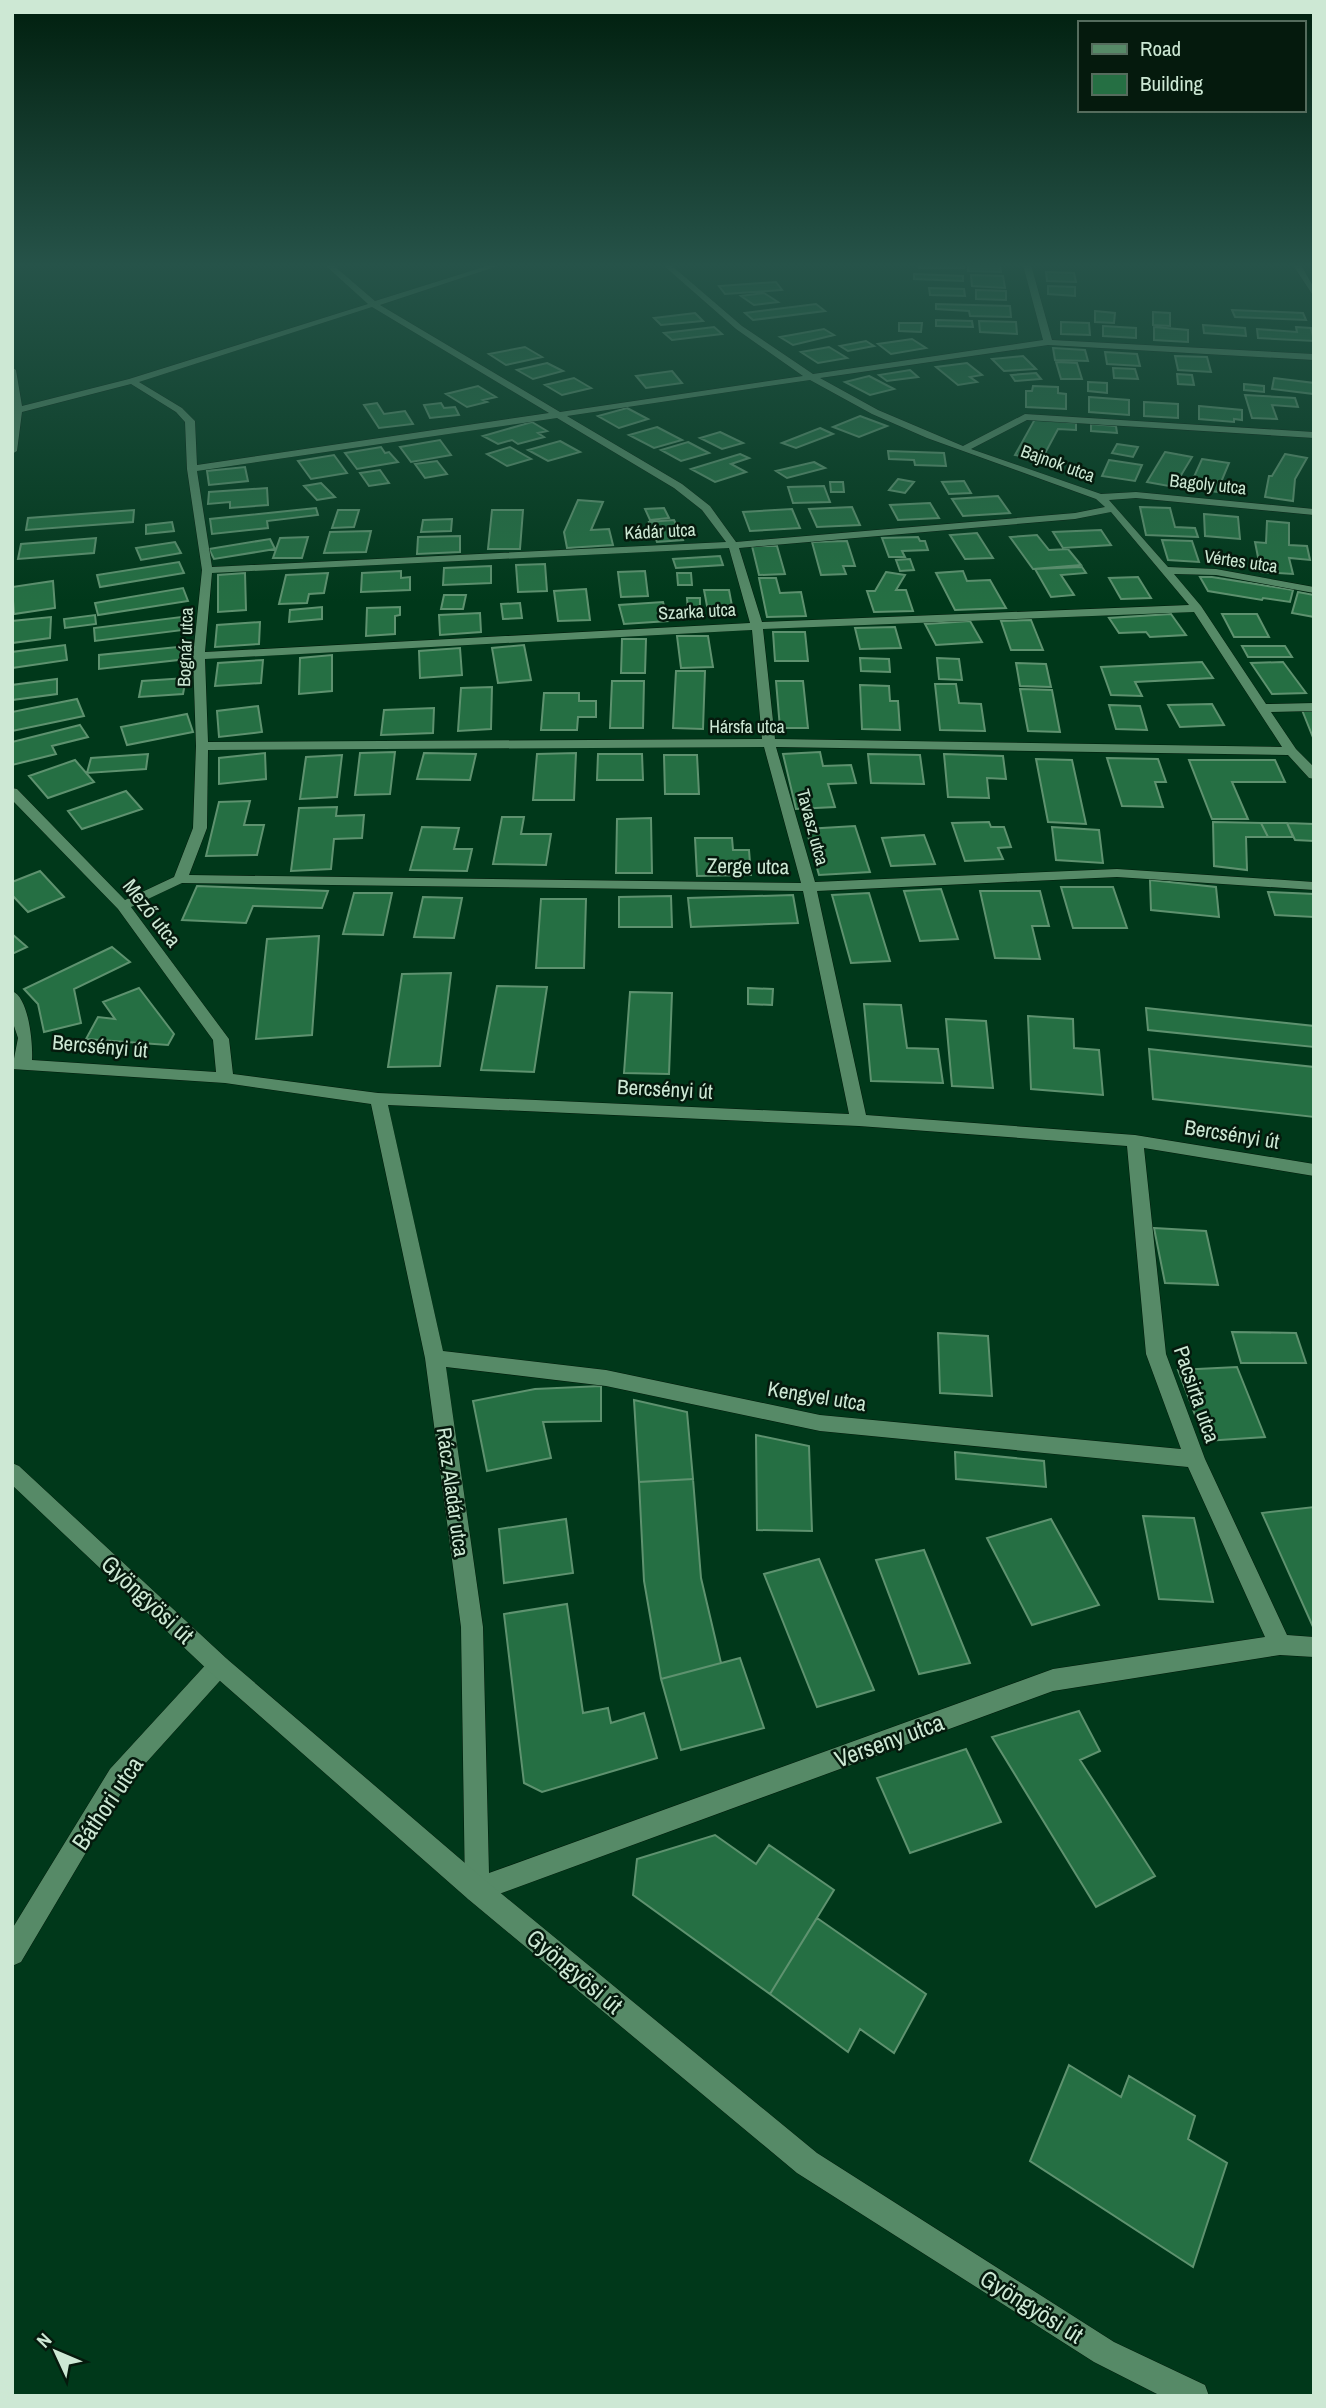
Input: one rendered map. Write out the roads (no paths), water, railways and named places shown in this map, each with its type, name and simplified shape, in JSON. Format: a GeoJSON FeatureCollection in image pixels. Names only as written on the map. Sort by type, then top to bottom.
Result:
{"type":"FeatureCollection","features":[{"type":"Feature","properties":{"kind":"street"},"geometry":{"type":"LineString","coordinates":[[12,451],[18,410],[13,377]]}},
{"type":"Feature","properties":{"kind":"street"},"geometry":{"type":"LineString","coordinates":[[18,410],[144,377]]}},
{"type":"Feature","properties":{"kind":"street","name":"Tavasz utca"},"geometry":{"type":"LineString","coordinates":[[496,377],[687,494],[706,508],[733,545],[758,626],[769,743],[809,887],[859,1120]]}},
{"type":"Feature","properties":{"kind":"street"},"geometry":{"type":"LineString","coordinates":[[192,468],[801,377]]}},
{"type":"Feature","properties":{"kind":"street","name":"Bajnok utca"},"geometry":{"type":"LineString","coordinates":[[813,377],[876,412],[1100,497],[1113,508],[1197,608],[1266,708],[1291,751],[1314,775]]}},
{"type":"Feature","properties":{"kind":"street","name":"Bognár utca"},"geometry":{"type":"LineString","coordinates":[[132,381],[179,410],[190,421],[192,468],[208,570],[199,656],[202,746],[200,828],[180,879]]}},
{"type":"Feature","properties":{"kind":"street"},"geometry":{"type":"LineString","coordinates":[[965,448],[1025,417],[1314,435]]}},
{"type":"Feature","properties":{"kind":"street","name":"Bagoly utca"},"geometry":{"type":"LineString","coordinates":[[1100,497],[1136,495],[1314,512]]}},
{"type":"Feature","properties":{"kind":"street","name":"Kádár utca"},"geometry":{"type":"LineString","coordinates":[[208,570],[733,545],[1075,516],[1113,508]]}},
{"type":"Feature","properties":{"kind":"street","name":"Vértes utca"},"geometry":{"type":"LineString","coordinates":[[1163,570],[1216,572],[1314,590]]}},
{"type":"Feature","properties":{"kind":"street","name":"Szarka utca"},"geometry":{"type":"LineString","coordinates":[[199,656],[758,626],[1197,608]]}},
{"type":"Feature","properties":{"kind":"street"},"geometry":{"type":"LineString","coordinates":[[1266,708],[1314,707]]}},
{"type":"Feature","properties":{"kind":"street","name":"Hársfa utca"},"geometry":{"type":"LineString","coordinates":[[202,746],[769,743],[1291,751]]}},
{"type":"Feature","properties":{"kind":"street","name":"Mező utca"},"geometry":{"type":"LineString","coordinates":[[12,792],[123,906],[221,1039],[225,1078]]}},
{"type":"Feature","properties":{"kind":"street","name":"Zerge utca"},"geometry":{"type":"LineString","coordinates":[[180,879],[809,887],[1117,873],[1314,886]]}},
{"type":"Feature","properties":{"kind":"street"},"geometry":{"type":"LineString","coordinates":[[123,906],[180,879]]}},
{"type":"Feature","properties":{"kind":"street"},"geometry":{"type":"LineString","coordinates":[[12,996],[26,1038],[18,1063]]}},
{"type":"Feature","properties":{"kind":"street","name":"Bercsényi út"},"geometry":{"type":"LineString","coordinates":[[18,1063],[225,1078],[379,1099],[859,1120],[1135,1141],[1314,1170]]}},
{"type":"Feature","properties":{"kind":"street","name":"Rácz Aladár utca"},"geometry":{"type":"LineString","coordinates":[[379,1099],[435,1358],[472,1626],[477,1890]]}},
{"type":"Feature","properties":{"kind":"street","name":"Pacsirta utca"},"geometry":{"type":"LineString","coordinates":[[1135,1141],[1156,1354],[1195,1459],[1280,1645]]}},
{"type":"Feature","properties":{"kind":"street","name":"Kengyel utca"},"geometry":{"type":"LineString","coordinates":[[435,1358],[606,1378],[820,1423],[1195,1459]]}},
{"type":"Feature","properties":{"kind":"street","name":"Gyöngyösi út"},"geometry":{"type":"LineString","coordinates":[[12,1472],[219,1666],[477,1890],[807,2163],[1104,2352],[1194,2396]]}},
{"type":"Feature","properties":{"kind":"street","name":"Verseny utca"},"geometry":{"type":"LineString","coordinates":[[477,1890],[1053,1680],[1280,1645],[1314,1647]]}},
{"type":"Feature","properties":{"kind":"street","name":"Báthori utca"},"geometry":{"type":"LineString","coordinates":[[12,1953],[118,1777],[219,1666]]}}]}
